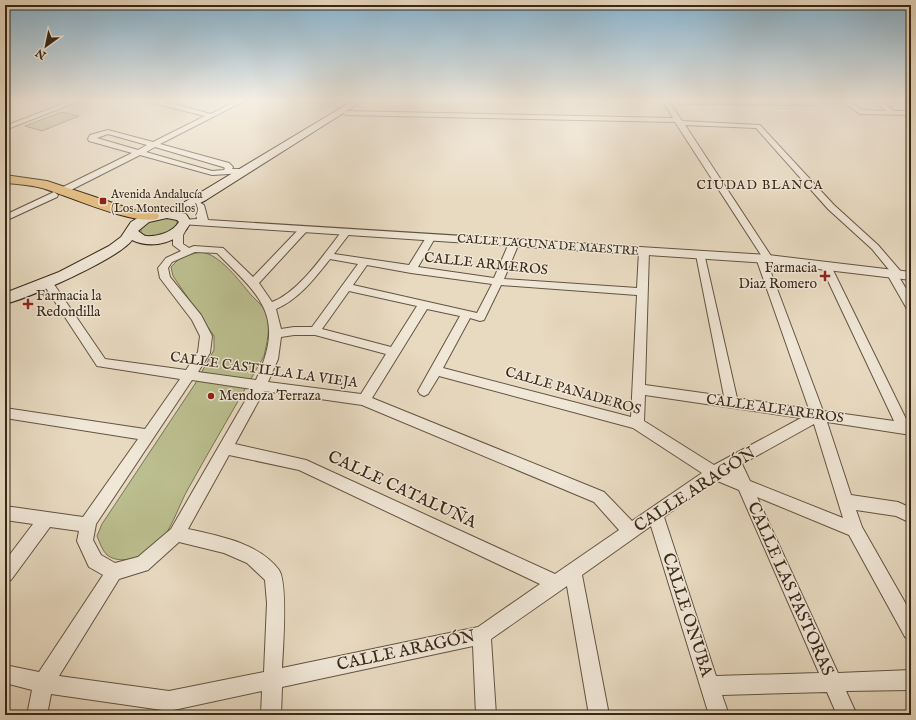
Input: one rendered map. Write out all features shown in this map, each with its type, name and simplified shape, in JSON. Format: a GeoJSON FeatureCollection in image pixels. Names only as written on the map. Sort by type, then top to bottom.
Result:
{"type":"FeatureCollection","features":[{"type":"Feature","properties":{"kind":"main road"},"geometry":{"type":"LineString","coordinates":[[167,214],[187,206],[231,174],[245,171],[306,134]]}},
{"type":"Feature","properties":{"kind":"main road"},"geometry":{"type":"LineString","coordinates":[[5,298],[154,240],[172,235],[199,205],[313,134]]}},
{"type":"Feature","properties":{"kind":"main road"},"geometry":{"type":"LineString","coordinates":[[5,179],[42,184],[58,193],[128,220],[134,228],[133,235],[137,238],[154,240]]}},
{"type":"Feature","properties":{"kind":"main road"},"geometry":{"type":"LineString","coordinates":[[5,183],[58,193],[136,215],[178,215],[184,223]]}},
{"type":"Feature","properties":{"kind":"main road"},"geometry":{"type":"LineString","coordinates":[[64,275],[114,249],[126,240],[134,228],[152,216]]}},
{"type":"Feature","properties":{"kind":"street"},"geometry":{"type":"LineString","coordinates":[[102,134],[93,136],[92,139],[212,173],[231,174],[229,167],[226,165],[114,134]]}},
{"type":"Feature","properties":{"kind":"street"},"geometry":{"type":"LineString","coordinates":[[5,218],[177,134]]}},
{"type":"Feature","properties":{"kind":"street"},"geometry":{"type":"LineString","coordinates":[[686,134],[764,259],[818,415],[855,530],[911,631]]}},
{"type":"Feature","properties":{"kind":"street"},"geometry":{"type":"LineString","coordinates":[[765,134],[831,207],[874,247],[895,274],[911,306]]}},
{"type":"Feature","properties":{"kind":"street"},"geometry":{"type":"LineString","coordinates":[[199,205],[203,223]]}},
{"type":"Feature","properties":{"kind":"street"},"geometry":{"type":"LineString","coordinates":[[184,223],[178,235],[178,245],[188,251]]}},
{"type":"Feature","properties":{"kind":"street","name":"CALLE LAGUNA DE MAESTRE"},"geometry":{"type":"LineString","coordinates":[[184,223],[764,259],[911,276]]}},
{"type":"Feature","properties":{"kind":"street"},"geometry":{"type":"LineString","coordinates":[[253,283],[303,230]]}},
{"type":"Feature","properties":{"kind":"street"},"geometry":{"type":"LineString","coordinates":[[270,307],[282,302],[292,295],[327,256],[345,233]]}},
{"type":"Feature","properties":{"kind":"street"},"geometry":{"type":"LineString","coordinates":[[411,270],[430,238]]}},
{"type":"Feature","properties":{"kind":"street"},"geometry":{"type":"LineString","coordinates":[[154,240],[167,243],[173,247],[174,258]]}},
{"type":"Feature","properties":{"kind":"street"},"geometry":{"type":"LineString","coordinates":[[346,287],[480,317],[498,282],[514,244]]}},
{"type":"Feature","properties":{"kind":"street"},"geometry":{"type":"LineString","coordinates":[[37,715],[43,684],[114,572],[142,564],[177,534],[260,386],[272,359],[276,334],[270,307],[253,283],[220,250],[206,249],[188,251],[169,260],[163,268],[165,278],[197,318],[206,336],[204,353],[89,525],[85,541],[95,561],[114,572]]}},
{"type":"Feature","properties":{"kind":"street"},"geometry":{"type":"LineString","coordinates":[[637,424],[644,251]]}},
{"type":"Feature","properties":{"kind":"street"},"geometry":{"type":"LineString","coordinates":[[701,255],[732,403]]}},
{"type":"Feature","properties":{"kind":"street","name":"CALLE ARMEROS"},"geometry":{"type":"LineString","coordinates":[[327,256],[365,261],[411,270],[498,282],[642,292]]}},
{"type":"Feature","properties":{"kind":"street"},"geometry":{"type":"LineString","coordinates":[[315,331],[365,261]]}},
{"type":"Feature","properties":{"kind":"street"},"geometry":{"type":"LineString","coordinates":[[826,266],[907,429]]}},
{"type":"Feature","properties":{"kind":"street","name":"CALLE CASTILLA LA VIEJA"},"geometry":{"type":"LineString","coordinates":[[47,282],[101,363],[364,400],[599,497],[631,531]]}},
{"type":"Feature","properties":{"kind":"street"},"geometry":{"type":"LineString","coordinates":[[364,400],[424,304]]}},
{"type":"Feature","properties":{"kind":"street"},"geometry":{"type":"LineString","coordinates":[[424,391],[467,314]]}},
{"type":"Feature","properties":{"kind":"street"},"geometry":{"type":"LineString","coordinates":[[276,334],[294,331],[315,331],[394,352]]}},
{"type":"Feature","properties":{"kind":"street","name":"CALLE PANADEROS"},"geometry":{"type":"LineString","coordinates":[[435,370],[637,424],[714,473],[855,530]]}},
{"type":"Feature","properties":{"kind":"street","name":"CALLE ALFAREROS"},"geometry":{"type":"LineString","coordinates":[[638,389],[907,429]]}},
{"type":"Feature","properties":{"kind":"street"},"geometry":{"type":"LineString","coordinates":[[5,413],[149,435]]}},
{"type":"Feature","properties":{"kind":"street","name":"CALLE ARAGÓN"},"geometry":{"type":"LineString","coordinates":[[5,674],[43,684],[169,701],[482,635],[714,473],[818,415]]}},
{"type":"Feature","properties":{"kind":"street","name":"CALLE CATALUÑA"},"geometry":{"type":"LineString","coordinates":[[225,448],[301,464],[556,583]]}},
{"type":"Feature","properties":{"kind":"street","name":"CALLE LAS PASTORAS"},"geometry":{"type":"LineString","coordinates":[[734,462],[847,715]]}},
{"type":"Feature","properties":{"kind":"street"},"geometry":{"type":"LineString","coordinates":[[846,501],[898,509],[911,516]]}},
{"type":"Feature","properties":{"kind":"street"},"geometry":{"type":"LineString","coordinates":[[5,513],[89,525]]}},
{"type":"Feature","properties":{"kind":"street","name":"CALLE ONUBA"},"geometry":{"type":"LineString","coordinates":[[655,514],[719,715]]}},
{"type":"Feature","properties":{"kind":"street"},"geometry":{"type":"LineString","coordinates":[[5,574],[48,519]]}},
{"type":"Feature","properties":{"kind":"street"},"geometry":{"type":"LineString","coordinates":[[177,534],[225,546],[253,557],[273,576],[276,603],[271,715]]}},
{"type":"Feature","properties":{"kind":"street"},"geometry":{"type":"LineString","coordinates":[[573,572],[599,715]]}},
{"type":"Feature","properties":{"kind":"street"},"geometry":{"type":"LineString","coordinates":[[482,635],[486,715]]}},
{"type":"Feature","properties":{"kind":"street"},"geometry":{"type":"LineString","coordinates":[[710,686],[911,680]]}},
{"type":"Feature","properties":{"kind":"green space"},"geometry":{"type":"Polygon","coordinates":[[[165,217],[177,220],[177,226],[165,233],[155,236],[141,233],[141,227],[148,221],[165,217]]]}},
{"type":"Feature","properties":{"kind":"green space"},"geometry":{"type":"Polygon","coordinates":[[[199,252],[207,253],[221,262],[264,309],[268,329],[264,356],[188,489],[170,527],[163,538],[152,548],[137,557],[121,560],[114,559],[105,553],[97,536],[102,524],[195,384],[214,350],[214,336],[173,276],[171,267],[181,257],[199,252]]]}},
{"type":"Feature","properties":{"kind":"place","name":"Avenida Andalucía (Los Montecillos)"},"geometry":{"type":"Point","coordinates":[103,201]}},
{"type":"Feature","properties":{"kind":"place","name":"Farmacia Diaz Romero"},"geometry":{"type":"Point","coordinates":[825,276]}},
{"type":"Feature","properties":{"kind":"place","name":"Farmacia la Redondilla"},"geometry":{"type":"Point","coordinates":[28,304]}},
{"type":"Feature","properties":{"kind":"place","name":"Mendoza Terraza"},"geometry":{"type":"Point","coordinates":[211,396]}},
{"type":"Feature","properties":{"kind":"district","name":"CIUDAD BLANCA"},"geometry":{"type":"Point","coordinates":[760,185]}}]}
